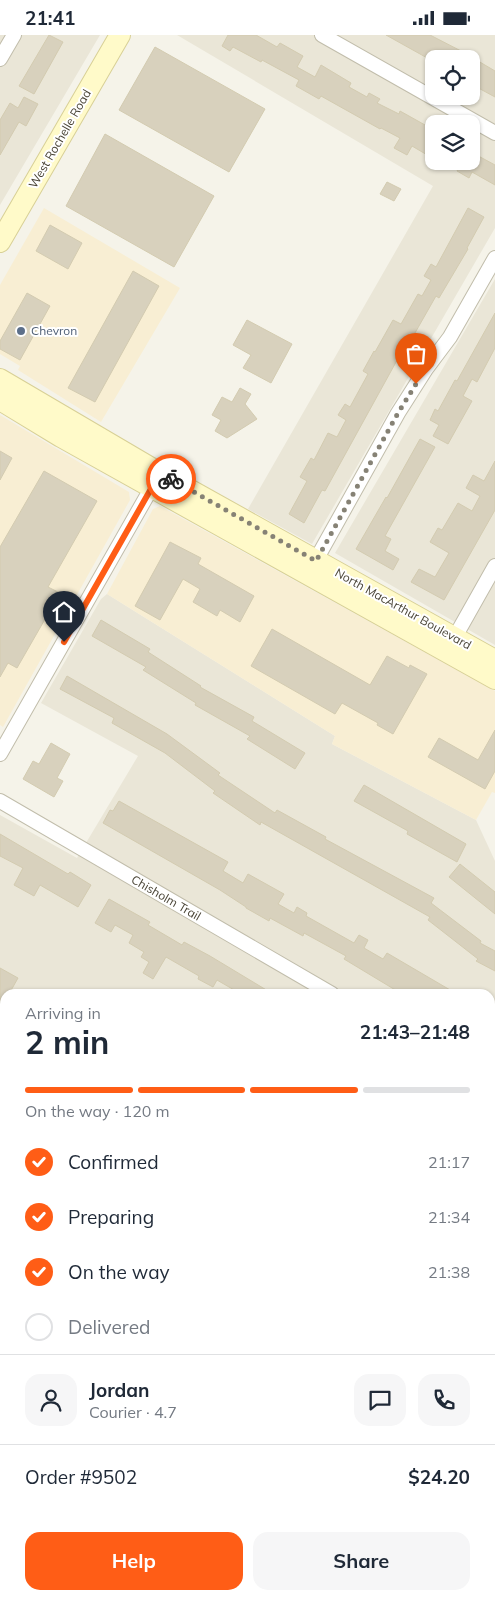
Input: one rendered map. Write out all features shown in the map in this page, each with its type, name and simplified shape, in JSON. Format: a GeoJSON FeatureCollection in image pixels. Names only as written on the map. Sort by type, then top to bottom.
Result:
{"type":"FeatureCollection","features":[{"type":"Feature","properties":{"kind":"main road","name":"West Rochelle Road"},"geometry":{"type":"LineString","coordinates":[[0,242],[120,35]]}},
{"type":"Feature","properties":{"kind":"main road","name":"North MacArthur Boulevard"},"geometry":{"type":"LineString","coordinates":[[0,379],[134,458],[156,480]]}},
{"type":"Feature","properties":{"kind":"main road","name":"North MacArthur Boulevard"},"geometry":{"type":"LineString","coordinates":[[0,400],[61,437],[156,480],[451,645],[495,679]]}},
{"type":"Feature","properties":{"kind":"main road"},"geometry":{"type":"LineString","coordinates":[[61,437],[69,434],[109,451],[134,458]]}},
{"type":"Feature","properties":{"kind":"main road","name":"North MacArthur Boulevard"},"geometry":{"type":"LineString","coordinates":[[451,645],[495,660]]}},
{"type":"Feature","properties":{"kind":"street"},"geometry":{"type":"LineString","coordinates":[[0,59],[14,35]]}},
{"type":"Feature","properties":{"kind":"street"},"geometry":{"type":"LineString","coordinates":[[322,35],[495,133]]}},
{"type":"Feature","properties":{"kind":"street"},"geometry":{"type":"LineString","coordinates":[[312,567],[398,413],[426,369],[450,337],[495,258]]}},
{"type":"Feature","properties":{"kind":"street"},"geometry":{"type":"LineString","coordinates":[[0,754],[156,480]]}},
{"type":"Feature","properties":{"kind":"street"},"geometry":{"type":"LineString","coordinates":[[451,645],[495,566]]}},
{"type":"Feature","properties":{"kind":"street","name":"Chisholm Trail"},"geometry":{"type":"LineString","coordinates":[[0,801],[323,989]]}},
{"type":"Feature","properties":{"kind":"shaded area"},"geometry":{"type":"Polygon","coordinates":[[[0,35],[100,35],[0,205],[0,35]]]}},
{"type":"Feature","properties":{"kind":"shaded area"},"geometry":{"type":"Polygon","coordinates":[[[177,35],[495,35],[495,228],[312,544],[248,509],[433,186],[177,35]]]}},
{"type":"Feature","properties":{"kind":"shaded area"},"geometry":{"type":"Polygon","coordinates":[[[44,208],[180,288],[101,422],[18,370],[20,366],[0,354],[0,285],[44,208]]]}},
{"type":"Feature","properties":{"kind":"shaded area"},"geometry":{"type":"Polygon","coordinates":[[[495,279],[495,645],[335,553],[495,279]]]}},
{"type":"Feature","properties":{"kind":"shaded area"},"geometry":{"type":"Polygon","coordinates":[[[0,415],[129,492],[130,500],[3,727],[0,725],[0,415]]]}},
{"type":"Feature","properties":{"kind":"shaded area"},"geometry":{"type":"Polygon","coordinates":[[[160,506],[495,691],[495,793],[492,792],[476,820],[332,744],[335,736],[107,594],[153,509],[160,506]]]}},
{"type":"Feature","properties":{"kind":"shaded area"},"geometry":{"type":"Polygon","coordinates":[[[107,594],[335,736],[332,744],[476,820],[495,861],[495,989],[0,989],[0,815],[77,858],[138,756],[41,703],[101,599],[107,594]]]}},
{"type":"Feature","properties":{"kind":"building"},"geometry":{"type":"Polygon","coordinates":[[[49,35],[63,42],[34,94],[19,86],[49,35]]]}},
{"type":"Feature","properties":{"kind":"building"},"geometry":{"type":"Polygon","coordinates":[[[228,35],[256,35],[277,47],[280,43],[303,56],[297,67],[315,77],[321,65],[351,83],[349,87],[367,97],[369,93],[380,99],[377,103],[399,114],[400,111],[425,125],[425,154],[412,146],[407,155],[394,148],[400,138],[321,96],[319,99],[296,86],[299,80],[262,60],[261,62],[233,47],[230,51],[222,46],[228,35]]]}},
{"type":"Feature","properties":{"kind":"building"},"geometry":{"type":"Polygon","coordinates":[[[386,35],[430,35],[459,50],[425,50],[425,57],[386,35]]]}},
{"type":"Feature","properties":{"kind":"building"},"geometry":{"type":"Polygon","coordinates":[[[155,47],[265,109],[229,172],[119,110],[155,47]]]}},
{"type":"Feature","properties":{"kind":"building"},"geometry":{"type":"Polygon","coordinates":[[[480,62],[495,71],[495,97],[480,89],[480,62]]]}},
{"type":"Feature","properties":{"kind":"building"},"geometry":{"type":"Polygon","coordinates":[[[24,97],[38,104],[26,126],[19,122],[0,155],[0,120],[10,103],[18,108],[24,97]]]}},
{"type":"Feature","properties":{"kind":"building"},"geometry":{"type":"Polygon","coordinates":[[[105,134],[214,196],[174,267],[66,206],[105,134]]]}},
{"type":"Feature","properties":{"kind":"building"},"geometry":{"type":"Polygon","coordinates":[[[480,157],[495,165],[495,185],[472,172],[469,178],[457,171],[480,170],[480,157]]]}},
{"type":"Feature","properties":{"kind":"building"},"geometry":{"type":"Polygon","coordinates":[[[387,182],[401,189],[394,201],[380,194],[387,182]]]}},
{"type":"Feature","properties":{"kind":"building"},"geometry":{"type":"Polygon","coordinates":[[[468,208],[484,217],[468,249],[439,298],[436,296],[403,354],[401,353],[325,491],[322,490],[304,523],[289,514],[307,481],[300,477],[311,458],[314,460],[328,433],[337,437],[346,420],[338,415],[345,404],[350,407],[368,374],[363,371],[374,351],[393,320],[401,324],[418,294],[422,296],[431,280],[424,276],[431,264],[436,267],[468,208]]]}},
{"type":"Feature","properties":{"kind":"building"},"geometry":{"type":"Polygon","coordinates":[[[50,225],[82,243],[68,269],[36,251],[50,225]]]}},
{"type":"Feature","properties":{"kind":"building"},"geometry":{"type":"Polygon","coordinates":[[[133,271],[159,286],[95,402],[68,388],[133,271]]]}},
{"type":"Feature","properties":{"kind":"building","name":"Chevron"},"geometry":{"type":"Polygon","coordinates":[[[27,293],[50,306],[20,360],[0,349],[0,341],[27,293]]]}},
{"type":"Feature","properties":{"kind":"building"},"geometry":{"type":"Polygon","coordinates":[[[495,313],[495,348],[477,382],[472,379],[463,396],[472,401],[448,444],[433,436],[439,425],[430,420],[435,409],[438,411],[455,380],[457,381],[495,313]]]}},
{"type":"Feature","properties":{"kind":"building"},"geometry":{"type":"Polygon","coordinates":[[[247,320],[292,344],[271,383],[243,368],[251,355],[233,345],[247,320]]]}},
{"type":"Feature","properties":{"kind":"building"},"geometry":{"type":"Polygon","coordinates":[[[240,388],[251,394],[245,404],[257,419],[227,438],[215,431],[221,420],[212,415],[222,397],[232,402],[240,388]]]}},
{"type":"Feature","properties":{"kind":"building"},"geometry":{"type":"Polygon","coordinates":[[[420,439],[435,447],[385,536],[391,539],[385,551],[399,559],[393,570],[356,549],[420,439]]]}},
{"type":"Feature","properties":{"kind":"building"},"geometry":{"type":"Polygon","coordinates":[[[0,451],[12,458],[0,480],[0,451]]]}},
{"type":"Feature","properties":{"kind":"building"},"geometry":{"type":"Polygon","coordinates":[[[495,461],[495,510],[444,600],[411,582],[419,569],[435,577],[449,553],[430,542],[438,528],[442,530],[458,503],[472,511],[480,496],[466,488],[473,475],[484,481],[495,461]]]}},
{"type":"Feature","properties":{"kind":"building"},"geometry":{"type":"Polygon","coordinates":[[[44,471],[97,501],[48,587],[60,593],[17,668],[8,663],[0,677],[0,547],[44,471]]]}},
{"type":"Feature","properties":{"kind":"building"},"geometry":{"type":"Polygon","coordinates":[[[170,542],[201,558],[198,564],[254,596],[240,622],[220,610],[217,616],[193,602],[200,589],[183,579],[160,620],[135,606],[170,542]]]}},
{"type":"Feature","properties":{"kind":"building"},"geometry":{"type":"Polygon","coordinates":[[[101,620],[150,649],[148,652],[200,687],[254,717],[252,721],[305,753],[295,769],[247,739],[250,736],[195,705],[196,703],[143,670],[146,667],[92,636],[101,620]]]}},
{"type":"Feature","properties":{"kind":"building"},"geometry":{"type":"Polygon","coordinates":[[[272,629],[370,685],[387,656],[409,668],[410,665],[427,674],[393,734],[377,725],[378,723],[342,703],[335,714],[251,666],[272,629]]]}},
{"type":"Feature","properties":{"kind":"building"},"geometry":{"type":"Polygon","coordinates":[[[67,676],[167,734],[220,773],[218,775],[275,813],[277,810],[326,837],[325,839],[434,898],[431,903],[481,941],[480,943],[495,951],[495,971],[476,961],[478,959],[428,920],[430,917],[261,822],[260,825],[213,793],[215,791],[165,753],[112,723],[114,718],[60,689],[67,676]]]}},
{"type":"Feature","properties":{"kind":"building"},"geometry":{"type":"Polygon","coordinates":[[[495,730],[495,771],[485,789],[428,757],[439,738],[478,760],[495,730]]]}},
{"type":"Feature","properties":{"kind":"building"},"geometry":{"type":"Polygon","coordinates":[[[51,743],[70,754],[57,778],[63,781],[54,797],[23,779],[33,761],[39,764],[51,743]]]}},
{"type":"Feature","properties":{"kind":"building"},"geometry":{"type":"Polygon","coordinates":[[[364,785],[466,844],[457,862],[407,834],[408,831],[354,801],[364,785]]]}},
{"type":"Feature","properties":{"kind":"building"},"geometry":{"type":"Polygon","coordinates":[[[119,801],[228,862],[223,871],[243,883],[248,874],[284,894],[278,904],[294,913],[297,907],[307,913],[306,916],[354,943],[359,935],[368,940],[364,948],[383,959],[387,953],[448,989],[394,989],[344,959],[346,956],[304,933],[303,936],[270,918],[269,921],[220,890],[103,823],[110,810],[113,811],[119,801]]]}},
{"type":"Feature","properties":{"kind":"building"},"geometry":{"type":"Polygon","coordinates":[[[0,834],[68,874],[70,872],[91,885],[78,907],[40,885],[34,896],[14,885],[23,868],[0,856],[0,834]]]}},
{"type":"Feature","properties":{"kind":"building"},"geometry":{"type":"Polygon","coordinates":[[[460,864],[495,892],[495,914],[449,877],[460,864]]]}},
{"type":"Feature","properties":{"kind":"building"},"geometry":{"type":"Polygon","coordinates":[[[109,899],[150,922],[148,925],[182,945],[184,942],[265,989],[232,989],[217,980],[213,987],[198,979],[199,976],[166,957],[153,979],[143,973],[149,962],[141,957],[144,952],[129,943],[133,935],[115,925],[111,932],[95,923],[109,899]]]}},
{"type":"Feature","properties":{"kind":"building"},"geometry":{"type":"Polygon","coordinates":[[[0,968],[18,978],[12,989],[0,989],[0,968]]]}},
{"type":"Feature","properties":{"kind":"way so far"},"geometry":{"type":"LineString","coordinates":[[171,479],[316,561],[416,384]]}},
{"type":"Feature","properties":{"kind":"place","name":"Chevron"},"geometry":{"type":"Point","coordinates":[21,331]}},
{"type":"Feature","properties":{"kind":"route"},"geometry":{"type":"LineString","coordinates":[[64,642],[160,473],[171,479]]}}]}
